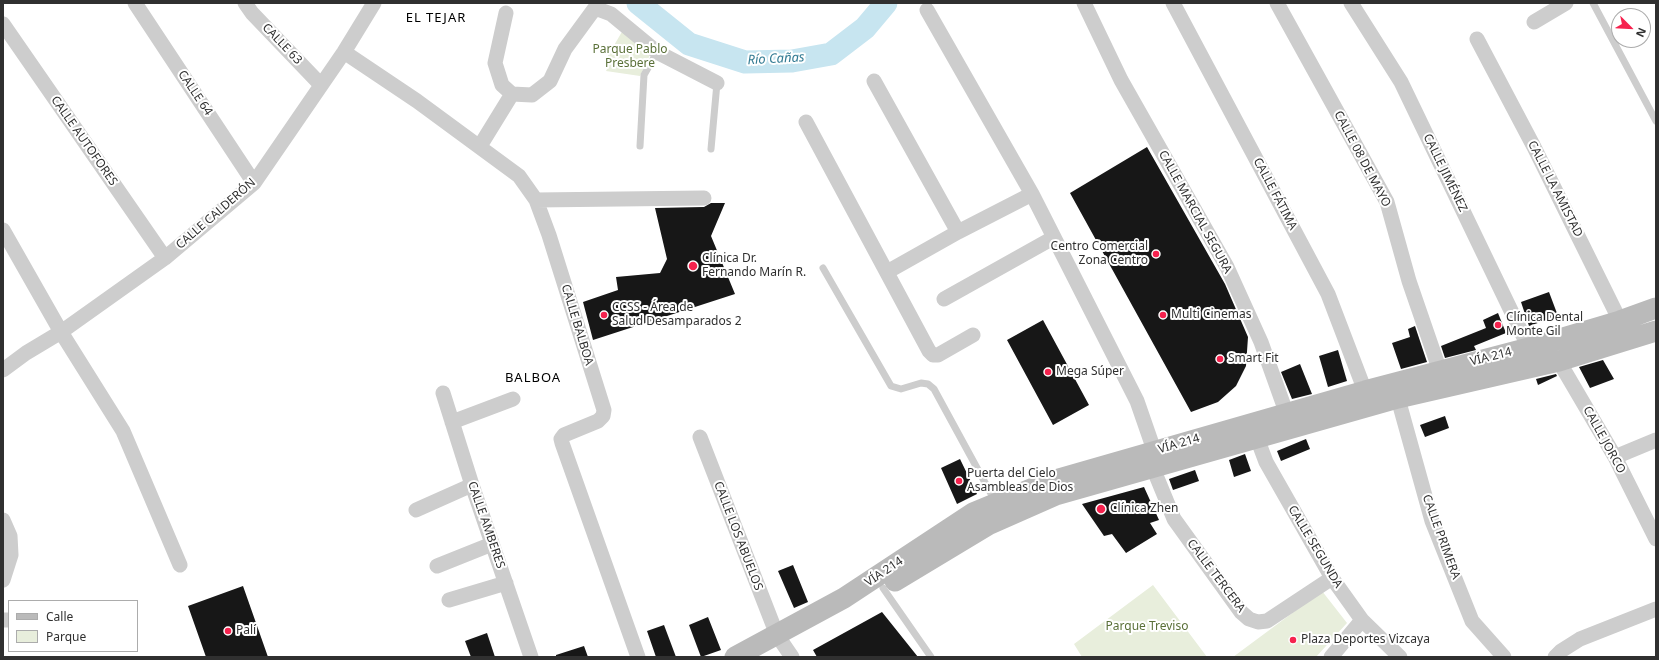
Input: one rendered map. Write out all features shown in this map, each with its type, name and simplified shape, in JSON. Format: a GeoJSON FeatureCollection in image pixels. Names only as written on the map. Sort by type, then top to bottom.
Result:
{"type":"FeatureCollection","features":[{"type":"Feature","properties":{"kind":"main road","name":"VÍA 214"},"geometry":{"type":"LineString","coordinates":[[1289,421],[1365,391],[1396,391],[1440,370],[1538,345],[1620,321],[1656,308]]}},
{"type":"Feature","properties":{"kind":"main road","name":"VÍA 214"},"geometry":{"type":"LineString","coordinates":[[735,657],[785,646],[844,598],[973,513],[1048,482],[1154,459],[1396,391],[1559,361],[1631,340],[1656,331]]}},
{"type":"Feature","properties":{"kind":"main road","name":"VÍA 214"},"geometry":{"type":"LineString","coordinates":[[760,657],[785,646],[988,525],[1056,495],[1154,459]]}},
{"type":"Feature","properties":{"kind":"street","name":"CALLE 64"},"geometry":{"type":"LineString","coordinates":[[135,3],[254,183]]}},
{"type":"Feature","properties":{"kind":"street","name":"CALLE 63"},"geometry":{"type":"LineString","coordinates":[[245,3],[252,13],[320,84]]}},
{"type":"Feature","properties":{"kind":"street","name":"CALLE CALDERÓN"},"geometry":{"type":"LineString","coordinates":[[3,370],[26,353],[61,332],[165,258],[254,183],[320,84],[344,52],[374,3]]}},
{"type":"Feature","properties":{"kind":"street","name":"CALLE MARCIAL SEGURA"},"geometry":{"type":"LineString","coordinates":[[1084,3],[1121,80],[1226,267],[1261,342],[1289,421]]}},
{"type":"Feature","properties":{"kind":"street","name":"CALLE FÁTIMA"},"geometry":{"type":"LineString","coordinates":[[1173,3],[1328,294],[1365,391]]}},
{"type":"Feature","properties":{"kind":"street","name":"CALLE 08 DE MAYO"},"geometry":{"type":"LineString","coordinates":[[1277,3],[1387,202],[1409,281],[1440,370]]}},
{"type":"Feature","properties":{"kind":"street","name":"CALLE JIMÉNEZ"},"geometry":{"type":"LineString","coordinates":[[1351,3],[1402,82],[1538,345]]}},
{"type":"Feature","properties":{"kind":"street"},"geometry":{"type":"LineString","coordinates":[[1534,22],[1566,3]]}},
{"type":"Feature","properties":{"kind":"street"},"geometry":{"type":"LineString","coordinates":[[506,13],[495,63],[502,85],[512,94],[532,95],[550,81],[565,49],[594,8],[611,14],[657,52],[717,82]]}},
{"type":"Feature","properties":{"kind":"street","name":"CALLE TERCERA"},"geometry":{"type":"LineString","coordinates":[[927,10],[1032,194],[1137,401],[1174,519],[1241,612],[1249,619],[1258,622],[1267,621],[1332,578]]}},
{"type":"Feature","properties":{"kind":"street","name":"CALLE AUTOFORES"},"geometry":{"type":"LineString","coordinates":[[3,24],[165,258]]}},
{"type":"Feature","properties":{"kind":"street","name":"CALLE LA AMISTAD"},"geometry":{"type":"LineString","coordinates":[[1477,39],[1534,147],[1620,321],[1631,340]]}},
{"type":"Feature","properties":{"kind":"street","name":"CALLE BALBOA"},"geometry":{"type":"LineString","coordinates":[[344,52],[480,146],[519,176],[536,200],[549,235],[604,410],[603,416],[598,421],[564,435],[561,439],[638,657]]}},
{"type":"Feature","properties":{"kind":"street"},"geometry":{"type":"LineString","coordinates":[[874,81],[958,232]]}},
{"type":"Feature","properties":{"kind":"street"},"geometry":{"type":"LineString","coordinates":[[480,146],[512,94]]}},
{"type":"Feature","properties":{"kind":"street"},"geometry":{"type":"LineString","coordinates":[[806,122],[933,355],[938,355],[973,335]]}},
{"type":"Feature","properties":{"kind":"street"},"geometry":{"type":"LineString","coordinates":[[887,272],[958,232],[1032,194]]}},
{"type":"Feature","properties":{"kind":"street"},"geometry":{"type":"LineString","coordinates":[[536,200],[704,198]]}},
{"type":"Feature","properties":{"kind":"street"},"geometry":{"type":"LineString","coordinates":[[3,230],[61,332],[123,432],[180,565]]}},
{"type":"Feature","properties":{"kind":"street"},"geometry":{"type":"LineString","coordinates":[[944,299],[1053,238]]}},
{"type":"Feature","properties":{"kind":"street","name":"CALLE JORCO"},"geometry":{"type":"LineString","coordinates":[[1538,345],[1559,361],[1615,457],[1656,539]]}},
{"type":"Feature","properties":{"kind":"street","name":"CALLE PRIMERA"},"geometry":{"type":"LineString","coordinates":[[1396,391],[1432,521],[1472,621],[1504,657]]}},
{"type":"Feature","properties":{"kind":"street","name":"CALLE AMBERES"},"geometry":{"type":"LineString","coordinates":[[443,393],[472,485],[531,657]]}},
{"type":"Feature","properties":{"kind":"street"},"geometry":{"type":"LineString","coordinates":[[452,422],[513,399]]}},
{"type":"Feature","properties":{"kind":"street","name":"CALLE SEGUNDA"},"geometry":{"type":"LineString","coordinates":[[1254,431],[1266,462],[1332,578],[1362,620],[1400,657]]}},
{"type":"Feature","properties":{"kind":"street","name":"CALLE LOS ABUELOS"},"geometry":{"type":"LineString","coordinates":[[700,437],[785,646]]}},
{"type":"Feature","properties":{"kind":"street"},"geometry":{"type":"LineString","coordinates":[[1615,457],[1656,440]]}},
{"type":"Feature","properties":{"kind":"street"},"geometry":{"type":"LineString","coordinates":[[416,510],[472,485]]}},
{"type":"Feature","properties":{"kind":"street"},"geometry":{"type":"LineString","coordinates":[[3,520],[10,536],[3,580]]}},
{"type":"Feature","properties":{"kind":"street"},"geometry":{"type":"LineString","coordinates":[[437,566],[492,544]]}},
{"type":"Feature","properties":{"kind":"street"},"geometry":{"type":"LineString","coordinates":[[449,600],[506,583]]}},
{"type":"Feature","properties":{"kind":"street"},"geometry":{"type":"LineString","coordinates":[[1555,657],[1561,651],[1580,639],[1656,609]]}},
{"type":"Feature","properties":{"kind":"street"},"geometry":{"type":"LineString","coordinates":[[1331,657],[1362,620]]}},
{"type":"Feature","properties":{"kind":"lane"},"geometry":{"type":"LineString","coordinates":[[1594,3],[1656,121]]}},
{"type":"Feature","properties":{"kind":"lane"},"geometry":{"type":"LineString","coordinates":[[640,146],[644,75],[657,52]]}},
{"type":"Feature","properties":{"kind":"lane"},"geometry":{"type":"LineString","coordinates":[[711,149],[717,82]]}},
{"type":"Feature","properties":{"kind":"lane"},"geometry":{"type":"LineString","coordinates":[[823,268],[890,386],[902,389],[921,383],[928,384],[934,389],[996,503]]}},
{"type":"Feature","properties":{"kind":"lane"},"geometry":{"type":"LineString","coordinates":[[883,588],[930,657]]}},
{"type":"Feature","properties":{"kind":"green space","name":"Parque Pablo Presbere"},"geometry":{"type":"Polygon","coordinates":[[[623,30],[650,55],[640,76],[606,71],[611,62],[606,59],[623,30]]]}},
{"type":"Feature","properties":{"kind":"green space","name":"Parque Treviso"},"geometry":{"type":"Polygon","coordinates":[[[1153,585],[1207,657],[1082,657],[1074,644],[1153,585]]]}},
{"type":"Feature","properties":{"kind":"green space","name":"Plaza Deportes Vizcaya"},"geometry":{"type":"Polygon","coordinates":[[[1322,591],[1347,623],[1316,657],[1233,657],[1322,591]]]}},
{"type":"Feature","properties":{"kind":"building","name":"Centro Comercial Zona Centro"},"geometry":{"type":"Polygon","coordinates":[[[1147,147],[1225,284],[1248,337],[1246,366],[1236,386],[1218,402],[1191,412],[1070,193],[1147,147]]]}},
{"type":"Feature","properties":{"kind":"building","name":"Clínica Dr. Fernando Marín R."},"geometry":{"type":"Polygon","coordinates":[[[711,203],[725,203],[711,236],[735,294],[593,340],[583,302],[618,290],[616,277],[660,273],[667,259],[655,208],[704,207],[711,203]]]}},
{"type":"Feature","properties":{"kind":"building"},"geometry":{"type":"Polygon","coordinates":[[[1549,292],[1558,316],[1529,326],[1521,302],[1549,292]]]}},
{"type":"Feature","properties":{"kind":"building"},"geometry":{"type":"Polygon","coordinates":[[[1498,313],[1506,333],[1474,346],[1476,350],[1445,358],[1441,346],[1486,328],[1483,320],[1498,313]]]}},
{"type":"Feature","properties":{"kind":"building","name":"Mega Súper"},"geometry":{"type":"Polygon","coordinates":[[[1043,320],[1089,405],[1053,425],[1007,340],[1043,320]]]}},
{"type":"Feature","properties":{"kind":"building"},"geometry":{"type":"Polygon","coordinates":[[[1415,326],[1427,362],[1401,369],[1392,343],[1410,337],[1408,329],[1415,326]]]}},
{"type":"Feature","properties":{"kind":"building"},"geometry":{"type":"Polygon","coordinates":[[[1338,350],[1347,381],[1328,387],[1319,356],[1338,350]]]}},
{"type":"Feature","properties":{"kind":"building"},"geometry":{"type":"Polygon","coordinates":[[[1603,360],[1614,379],[1590,388],[1579,367],[1603,360]]]}},
{"type":"Feature","properties":{"kind":"building"},"geometry":{"type":"Polygon","coordinates":[[[1300,364],[1312,394],[1292,399],[1281,372],[1300,364]]]}},
{"type":"Feature","properties":{"kind":"building"},"geometry":{"type":"Polygon","coordinates":[[[1556,374],[1557,376],[1538,385],[1536,379],[1556,374]]]}},
{"type":"Feature","properties":{"kind":"building"},"geometry":{"type":"Polygon","coordinates":[[[1445,416],[1449,428],[1425,437],[1420,425],[1445,416]]]}},
{"type":"Feature","properties":{"kind":"building"},"geometry":{"type":"Polygon","coordinates":[[[1306,439],[1310,449],[1281,461],[1277,451],[1306,439]]]}},
{"type":"Feature","properties":{"kind":"building"},"geometry":{"type":"Polygon","coordinates":[[[1245,454],[1251,471],[1234,477],[1229,460],[1245,454]]]}},
{"type":"Feature","properties":{"kind":"building","name":"Puerta del Cielo Asambleas de Dios"},"geometry":{"type":"Polygon","coordinates":[[[960,459],[977,494],[957,504],[941,468],[960,459]]]}},
{"type":"Feature","properties":{"kind":"building"},"geometry":{"type":"Polygon","coordinates":[[[1195,470],[1199,481],[1173,490],[1169,479],[1195,470]]]}},
{"type":"Feature","properties":{"kind":"building"},"geometry":{"type":"Polygon","coordinates":[[[1144,487],[1159,520],[1150,523],[1157,534],[1126,553],[1112,534],[1104,536],[1082,504],[1144,487]]]}},
{"type":"Feature","properties":{"kind":"building"},"geometry":{"type":"Polygon","coordinates":[[[793,565],[808,602],[794,608],[778,571],[793,565]]]}},
{"type":"Feature","properties":{"kind":"building","name":"Palí"},"geometry":{"type":"Polygon","coordinates":[[[243,586],[268,657],[206,657],[188,606],[243,586]]]}},
{"type":"Feature","properties":{"kind":"building"},"geometry":{"type":"Polygon","coordinates":[[[882,612],[918,657],[817,657],[813,650],[882,612]]]}},
{"type":"Feature","properties":{"kind":"building"},"geometry":{"type":"Polygon","coordinates":[[[708,617],[721,650],[701,657],[689,625],[708,617]]]}},
{"type":"Feature","properties":{"kind":"building"},"geometry":{"type":"Polygon","coordinates":[[[664,625],[676,657],[656,657],[647,631],[664,625]]]}},
{"type":"Feature","properties":{"kind":"building"},"geometry":{"type":"Polygon","coordinates":[[[487,633],[495,657],[471,657],[465,641],[487,633]]]}},
{"type":"Feature","properties":{"kind":"building"},"geometry":{"type":"Polygon","coordinates":[[[584,646],[588,657],[556,657],[556,655],[584,646]]]}},
{"type":"Feature","properties":{"kind":"waterway","name":"Río Cañas"},"geometry":{"type":"LineString","coordinates":[[638,3],[689,44],[745,62],[792,61],[831,54],[865,28],[886,3]]}},
{"type":"Feature","properties":{"kind":"place","name":"Centro Comercial Zona Centro"},"geometry":{"type":"Point","coordinates":[1156,254]}},
{"type":"Feature","properties":{"kind":"place","name":"Clínica Dr. Fernando Marín R."},"geometry":{"type":"Point","coordinates":[693,266]}},
{"type":"Feature","properties":{"kind":"place","name":"CCSS - Área de Salud Desamparados 2"},"geometry":{"type":"Point","coordinates":[604,315]}},
{"type":"Feature","properties":{"kind":"place","name":"Multi Cinemas"},"geometry":{"type":"Point","coordinates":[1163,315]}},
{"type":"Feature","properties":{"kind":"place","name":"Clínica Dental Monte Gil"},"geometry":{"type":"Point","coordinates":[1498,325]}},
{"type":"Feature","properties":{"kind":"place","name":"Smart Fit"},"geometry":{"type":"Point","coordinates":[1220,359]}},
{"type":"Feature","properties":{"kind":"place","name":"Mega Súper"},"geometry":{"type":"Point","coordinates":[1048,372]}},
{"type":"Feature","properties":{"kind":"place","name":"Puerta del Cielo Asambleas de Dios"},"geometry":{"type":"Point","coordinates":[959,481]}},
{"type":"Feature","properties":{"kind":"place","name":"Clínica Zhen"},"geometry":{"type":"Point","coordinates":[1101,509]}},
{"type":"Feature","properties":{"kind":"place","name":"Palí"},"geometry":{"type":"Point","coordinates":[228,631]}},
{"type":"Feature","properties":{"kind":"place","name":"Plaza Deportes Vizcaya"},"geometry":{"type":"Point","coordinates":[1293,640]}},
{"type":"Feature","properties":{"kind":"district","name":"EL TEJAR"},"geometry":{"type":"Point","coordinates":[436,18]}},
{"type":"Feature","properties":{"kind":"district","name":"BALBOA"},"geometry":{"type":"Point","coordinates":[533,378]}}]}
